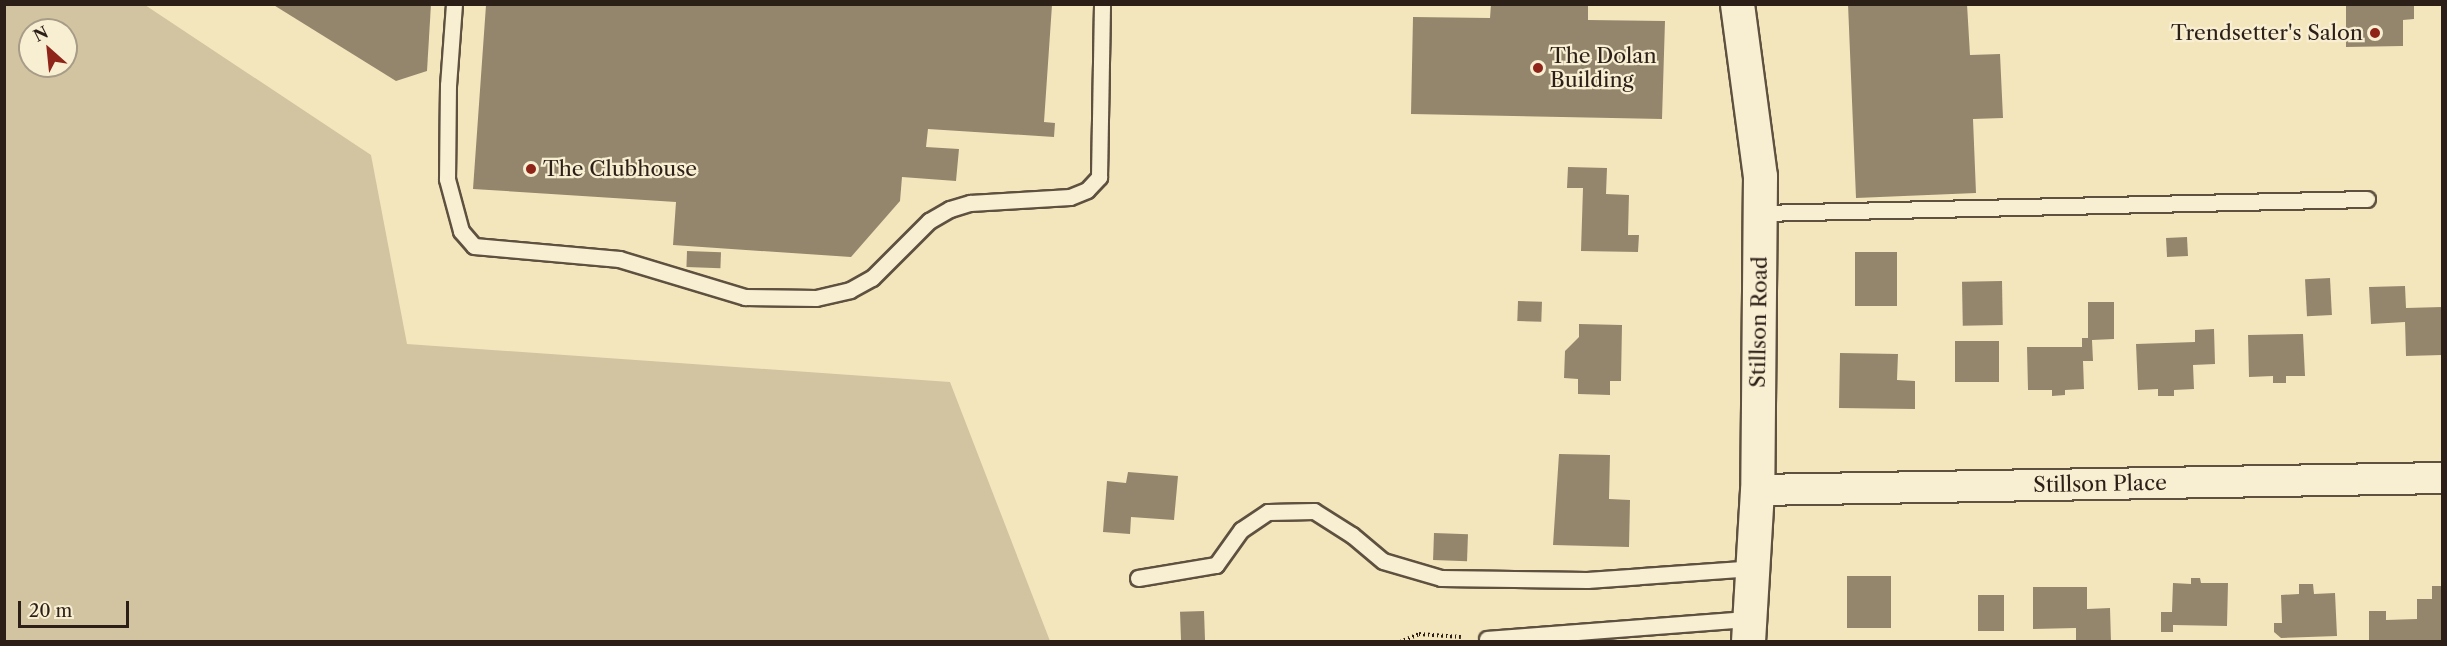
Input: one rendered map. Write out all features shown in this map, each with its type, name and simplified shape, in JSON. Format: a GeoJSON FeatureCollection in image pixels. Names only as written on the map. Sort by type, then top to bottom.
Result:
{"type":"FeatureCollection","features":[{"type":"Feature","properties":{"kind":"main road","name":"Stillson Road"},"geometry":{"type":"LineString","coordinates":[[1737,4],[1760,176],[1757,490],[1749,630]]}},
{"type":"Feature","properties":{"kind":"street","name":"Stillson Place"},"geometry":{"type":"LineString","coordinates":[[1757,490],[2442,478]]}},
{"type":"Feature","properties":{"kind":"lane"},"geometry":{"type":"LineString","coordinates":[[454,4],[448,85],[447,179],[461,231],[474,246],[619,259],[745,297],[816,298],[850,290],[872,278],[922,228],[950,209],[970,203],[1070,197],[1087,190],[1099,177],[1102,4]]}},
{"type":"Feature","properties":{"kind":"lane"},"geometry":{"type":"LineString","coordinates":[[1760,213],[2367,199]]}},
{"type":"Feature","properties":{"kind":"lane"},"geometry":{"type":"LineString","coordinates":[[1138,578],[1216,565],[1241,530],[1268,512],[1314,512],[1352,535],[1383,561],[1441,578],[1587,580],[1753,568]]}},
{"type":"Feature","properties":{"kind":"lane"},"geometry":{"type":"LineString","coordinates":[[1488,639],[1749,630]]}},
{"type":"Feature","properties":{"kind":"path"},"geometry":{"type":"LineString","coordinates":[[1400,642],[1419,634],[1488,639]]}},
{"type":"Feature","properties":{"kind":"shaded area"},"geometry":{"type":"Polygon","coordinates":[[[4,5],[145,5],[371,155],[407,344],[950,382],[1050,641],[5,641],[4,5]]]}},
{"type":"Feature","properties":{"kind":"building"},"geometry":{"type":"Polygon","coordinates":[[[272,4],[431,4],[427,71],[396,81],[272,4]]]}},
{"type":"Feature","properties":{"kind":"building","name":"The Dolan Building"},"geometry":{"type":"Polygon","coordinates":[[[1491,4],[1588,4],[1588,20],[1665,21],[1662,119],[1411,114],[1413,17],[1490,18],[1491,4]]]}},
{"type":"Feature","properties":{"kind":"building"},"geometry":{"type":"Polygon","coordinates":[[[1848,4],[1967,4],[1970,55],[2000,54],[2003,118],[1973,119],[1976,193],[1856,198],[1848,4]]]}},
{"type":"Feature","properties":{"kind":"building","name":"Trendsetter's Salon"},"geometry":{"type":"Polygon","coordinates":[[[2346,4],[2414,4],[2414,19],[2403,20],[2403,46],[2346,47],[2346,4]]]}},
{"type":"Feature","properties":{"kind":"building"},"geometry":{"type":"Polygon","coordinates":[[[486,5],[1052,5],[1044,122],[1055,123],[1054,137],[928,129],[926,147],[959,149],[956,181],[902,177],[900,201],[851,257],[673,245],[676,202],[473,189],[486,5]]]}},
{"type":"Feature","properties":{"kind":"building"},"geometry":{"type":"Polygon","coordinates":[[[1568,167],[1607,168],[1606,194],[1629,195],[1628,235],[1639,235],[1638,252],[1581,251],[1583,188],[1567,188],[1568,167]]]}},
{"type":"Feature","properties":{"kind":"building"},"geometry":{"type":"Polygon","coordinates":[[[2187,237],[2188,256],[2167,257],[2166,238],[2187,237]]]}},
{"type":"Feature","properties":{"kind":"building"},"geometry":{"type":"Polygon","coordinates":[[[687,251],[721,252],[720,268],[686,267],[687,251]]]}},
{"type":"Feature","properties":{"kind":"building"},"geometry":{"type":"Polygon","coordinates":[[[1855,252],[1897,252],[1897,306],[1855,306],[1855,252]]]}},
{"type":"Feature","properties":{"kind":"building"},"geometry":{"type":"Polygon","coordinates":[[[2330,278],[2332,315],[2307,316],[2305,279],[2330,278]]]}},
{"type":"Feature","properties":{"kind":"building"},"geometry":{"type":"Polygon","coordinates":[[[2002,281],[2003,325],[1963,326],[1962,282],[2002,281]]]}},
{"type":"Feature","properties":{"kind":"building"},"geometry":{"type":"Polygon","coordinates":[[[2405,286],[2406,308],[2442,307],[2442,355],[2406,356],[2405,322],[2371,324],[2369,287],[2405,286]]]}},
{"type":"Feature","properties":{"kind":"building"},"geometry":{"type":"Polygon","coordinates":[[[1518,301],[1542,302],[1541,322],[1517,321],[1518,301]]]}},
{"type":"Feature","properties":{"kind":"building"},"geometry":{"type":"Polygon","coordinates":[[[2088,302],[2114,302],[2114,339],[2092,340],[2093,361],[2083,361],[2084,389],[2065,390],[2065,395],[2052,396],[2052,390],[2028,390],[2027,347],[2082,347],[2082,338],[2088,338],[2088,302]]]}},
{"type":"Feature","properties":{"kind":"building"},"geometry":{"type":"Polygon","coordinates":[[[1579,324],[1622,325],[1621,381],[1610,381],[1610,395],[1578,394],[1578,379],[1564,378],[1565,351],[1579,337],[1579,324]]]}},
{"type":"Feature","properties":{"kind":"building"},"geometry":{"type":"Polygon","coordinates":[[[2214,329],[2215,364],[2193,365],[2194,389],[2174,390],[2174,396],[2158,396],[2158,389],[2138,390],[2136,344],[2195,342],[2195,330],[2214,329]]]}},
{"type":"Feature","properties":{"kind":"building"},"geometry":{"type":"Polygon","coordinates":[[[2303,334],[2305,376],[2286,376],[2286,383],[2273,383],[2273,376],[2249,377],[2248,335],[2303,334]]]}},
{"type":"Feature","properties":{"kind":"building"},"geometry":{"type":"Polygon","coordinates":[[[1955,341],[1999,341],[1999,382],[1955,382],[1955,341]]]}},
{"type":"Feature","properties":{"kind":"building"},"geometry":{"type":"Polygon","coordinates":[[[1840,353],[1898,354],[1897,380],[1915,381],[1915,409],[1839,408],[1840,353]]]}},
{"type":"Feature","properties":{"kind":"building"},"geometry":{"type":"Polygon","coordinates":[[[1559,454],[1610,455],[1609,499],[1630,500],[1629,547],[1553,545],[1559,454]]]}},
{"type":"Feature","properties":{"kind":"building"},"geometry":{"type":"Polygon","coordinates":[[[1128,472],[1178,476],[1174,520],[1131,517],[1130,534],[1103,532],[1107,481],[1126,483],[1128,472]]]}},
{"type":"Feature","properties":{"kind":"building"},"geometry":{"type":"Polygon","coordinates":[[[1434,533],[1468,534],[1467,561],[1433,560],[1434,533]]]}},
{"type":"Feature","properties":{"kind":"building"},"geometry":{"type":"Polygon","coordinates":[[[1847,576],[1891,576],[1891,628],[1847,628],[1847,576]]]}},
{"type":"Feature","properties":{"kind":"building"},"geometry":{"type":"Polygon","coordinates":[[[2191,578],[2200,578],[2201,583],[2228,583],[2227,626],[2173,625],[2173,632],[2161,632],[2161,612],[2172,612],[2173,583],[2191,584],[2191,578]]]}},
{"type":"Feature","properties":{"kind":"building"},"geometry":{"type":"Polygon","coordinates":[[[2299,584],[2313,584],[2314,594],[2335,593],[2337,636],[2281,638],[2274,632],[2274,623],[2282,623],[2281,595],[2299,594],[2299,584]]]}},
{"type":"Feature","properties":{"kind":"building"},"geometry":{"type":"Polygon","coordinates":[[[2432,586],[2442,586],[2442,641],[2369,642],[2369,611],[2386,611],[2386,620],[2417,619],[2417,599],[2432,599],[2432,586]]]}},
{"type":"Feature","properties":{"kind":"building"},"geometry":{"type":"Polygon","coordinates":[[[2033,587],[2087,587],[2087,609],[2110,608],[2111,642],[2076,642],[2076,628],[2033,629],[2033,587]]]}},
{"type":"Feature","properties":{"kind":"building"},"geometry":{"type":"Polygon","coordinates":[[[1978,595],[2004,595],[2004,631],[1978,631],[1978,595]]]}},
{"type":"Feature","properties":{"kind":"building"},"geometry":{"type":"Polygon","coordinates":[[[1204,611],[1205,642],[1181,642],[1180,612],[1204,611]]]}},
{"type":"Feature","properties":{"kind":"place","name":"Trendsetter's Salon"},"geometry":{"type":"Point","coordinates":[2375,33]}},
{"type":"Feature","properties":{"kind":"place","name":"The Dolan Building"},"geometry":{"type":"Point","coordinates":[1538,68]}},
{"type":"Feature","properties":{"kind":"place","name":"The Clubhouse"},"geometry":{"type":"Point","coordinates":[531,169]}}]}
